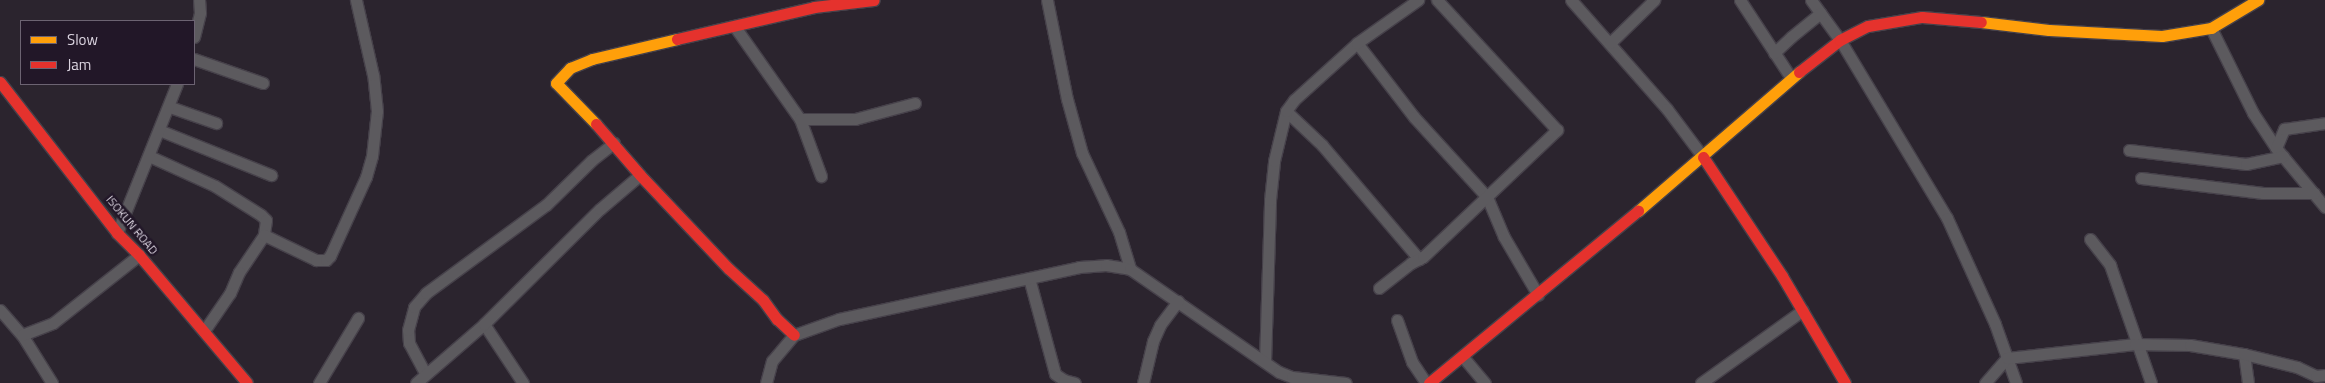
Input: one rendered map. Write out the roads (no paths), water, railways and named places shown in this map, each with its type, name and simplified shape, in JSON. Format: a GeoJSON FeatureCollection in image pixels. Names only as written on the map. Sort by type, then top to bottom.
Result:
{"type":"FeatureCollection","features":[{"type":"Feature","properties":{"kind":"main road"},"geometry":{"type":"LineString","coordinates":[[794,335],[777,319],[763,300],[729,269],[640,175],[614,143],[556,83],[570,68],[592,59],[736,27],[814,7],[869,0]]}},
{"type":"Feature","properties":{"kind":"main road"},"geometry":{"type":"LineString","coordinates":[[1428,383],[1464,357],[1703,157],[1791,78],[1840,40],[1868,26],[1888,21],[1922,17],[1950,18],[2050,30],[2162,36],[2211,28],[2258,0]]}},
{"type":"Feature","properties":{"kind":"main road","name":"ISOKUN ROAD"},"geometry":{"type":"LineString","coordinates":[[0,82],[117,232],[139,255],[246,382]]}},
{"type":"Feature","properties":{"kind":"main road"},"geometry":{"type":"LineString","coordinates":[[1703,157],[1803,310],[1845,383]]}},
{"type":"Feature","properties":{"kind":"street"},"geometry":{"type":"LineString","coordinates":[[195,33],[200,13],[200,0]]}},
{"type":"Feature","properties":{"kind":"street"},"geometry":{"type":"LineString","coordinates":[[264,236],[316,260],[326,260],[330,256],[366,177],[372,156],[377,111],[367,43],[356,0]]}},
{"type":"Feature","properties":{"kind":"street"},"geometry":{"type":"LineString","coordinates":[[1047,0],[1067,99],[1082,153],[1119,232],[1130,269]]}},
{"type":"Feature","properties":{"kind":"street"},"geometry":{"type":"LineString","coordinates":[[1265,362],[1270,200],[1274,161],[1286,111],[1294,100],[1357,43],[1418,0]]}},
{"type":"Feature","properties":{"kind":"street"},"geometry":{"type":"LineString","coordinates":[[1379,288],[1411,263],[1419,260],[1557,130],[1437,0]]}},
{"type":"Feature","properties":{"kind":"street"},"geometry":{"type":"LineString","coordinates":[[1571,0],[1610,42],[1667,109],[1703,157]]}},
{"type":"Feature","properties":{"kind":"street"},"geometry":{"type":"LineString","coordinates":[[1610,42],[1654,0]]}},
{"type":"Feature","properties":{"kind":"street"},"geometry":{"type":"LineString","coordinates":[[1740,0],[1791,78]]}},
{"type":"Feature","properties":{"kind":"street"},"geometry":{"type":"LineString","coordinates":[[1811,0],[1840,40],[1947,218],[1996,324],[2016,383]]}},
{"type":"Feature","properties":{"kind":"street"},"geometry":{"type":"LineString","coordinates":[[1774,53],[1821,13]]}},
{"type":"Feature","properties":{"kind":"street"},"geometry":{"type":"LineString","coordinates":[[736,27],[800,120],[821,176]]}},
{"type":"Feature","properties":{"kind":"street"},"geometry":{"type":"LineString","coordinates":[[2211,28],[2253,113],[2279,152],[2325,207]]}},
{"type":"Feature","properties":{"kind":"street"},"geometry":{"type":"LineString","coordinates":[[1357,43],[1414,117],[1487,198],[1504,237],[1538,295]]}},
{"type":"Feature","properties":{"kind":"street"},"geometry":{"type":"LineString","coordinates":[[195,60],[264,83]]}},
{"type":"Feature","properties":{"kind":"street"},"geometry":{"type":"LineString","coordinates":[[117,232],[170,107],[177,85]]}},
{"type":"Feature","properties":{"kind":"street"},"geometry":{"type":"LineString","coordinates":[[800,120],[855,119],[915,103]]}},
{"type":"Feature","properties":{"kind":"street"},"geometry":{"type":"LineString","coordinates":[[170,107],[216,123]]}},
{"type":"Feature","properties":{"kind":"street"},"geometry":{"type":"LineString","coordinates":[[1286,111],[1322,145],[1419,260]]}},
{"type":"Feature","properties":{"kind":"street"},"geometry":{"type":"LineString","coordinates":[[2279,152],[2284,128],[2325,123]]}},
{"type":"Feature","properties":{"kind":"street"},"geometry":{"type":"LineString","coordinates":[[159,130],[271,175]]}},
{"type":"Feature","properties":{"kind":"street"},"geometry":{"type":"LineString","coordinates":[[425,373],[409,343],[410,317],[414,307],[426,293],[546,205],[592,160],[614,143]]}},
{"type":"Feature","properties":{"kind":"street"},"geometry":{"type":"LineString","coordinates":[[2129,150],[2246,164],[2279,152]]}},
{"type":"Feature","properties":{"kind":"street"},"geometry":{"type":"LineString","coordinates":[[149,156],[215,186],[261,215],[267,226],[264,236],[239,272],[230,293],[204,331]]}},
{"type":"Feature","properties":{"kind":"street"},"geometry":{"type":"LineString","coordinates":[[416,383],[425,373],[484,324],[600,209],[640,175]]}},
{"type":"Feature","properties":{"kind":"street"},"geometry":{"type":"LineString","coordinates":[[2141,178],[2263,193],[2314,193]]}},
{"type":"Feature","properties":{"kind":"street"},"geometry":{"type":"LineString","coordinates":[[2090,239],[2110,265],[2135,344],[2151,383]]}},
{"type":"Feature","properties":{"kind":"street"},"geometry":{"type":"LineString","coordinates":[[22,335],[53,323],[139,255]]}},
{"type":"Feature","properties":{"kind":"street"},"geometry":{"type":"LineString","coordinates":[[766,383],[772,361],[794,335],[839,319],[1080,267],[1106,265],[1130,269],[1265,362],[1292,378],[1346,383]]}},
{"type":"Feature","properties":{"kind":"street"},"geometry":{"type":"LineString","coordinates":[[1029,278],[1055,374],[1064,380],[1074,383]]}},
{"type":"Feature","properties":{"kind":"street"},"geometry":{"type":"LineString","coordinates":[[1143,383],[1153,341],[1160,325],[1178,301]]}},
{"type":"Feature","properties":{"kind":"street"},"geometry":{"type":"LineString","coordinates":[[0,310],[22,335],[52,383]]}},
{"type":"Feature","properties":{"kind":"street"},"geometry":{"type":"LineString","coordinates":[[1701,383],[1803,310]]}},
{"type":"Feature","properties":{"kind":"street"},"geometry":{"type":"LineString","coordinates":[[319,383],[358,318]]}},
{"type":"Feature","properties":{"kind":"street"},"geometry":{"type":"LineString","coordinates":[[1397,320],[1412,362],[1428,383]]}},
{"type":"Feature","properties":{"kind":"street"},"geometry":{"type":"LineString","coordinates":[[484,324],[523,383]]}},
{"type":"Feature","properties":{"kind":"street"},"geometry":{"type":"LineString","coordinates":[[1986,383],[2007,358],[2135,344],[2190,346],[2244,354],[2297,367],[2320,378]]}},
{"type":"Feature","properties":{"kind":"street"},"geometry":{"type":"LineString","coordinates":[[2244,354],[2248,383]]}},
{"type":"Feature","properties":{"kind":"street"},"geometry":{"type":"LineString","coordinates":[[1464,357],[1485,383]]}}]}
